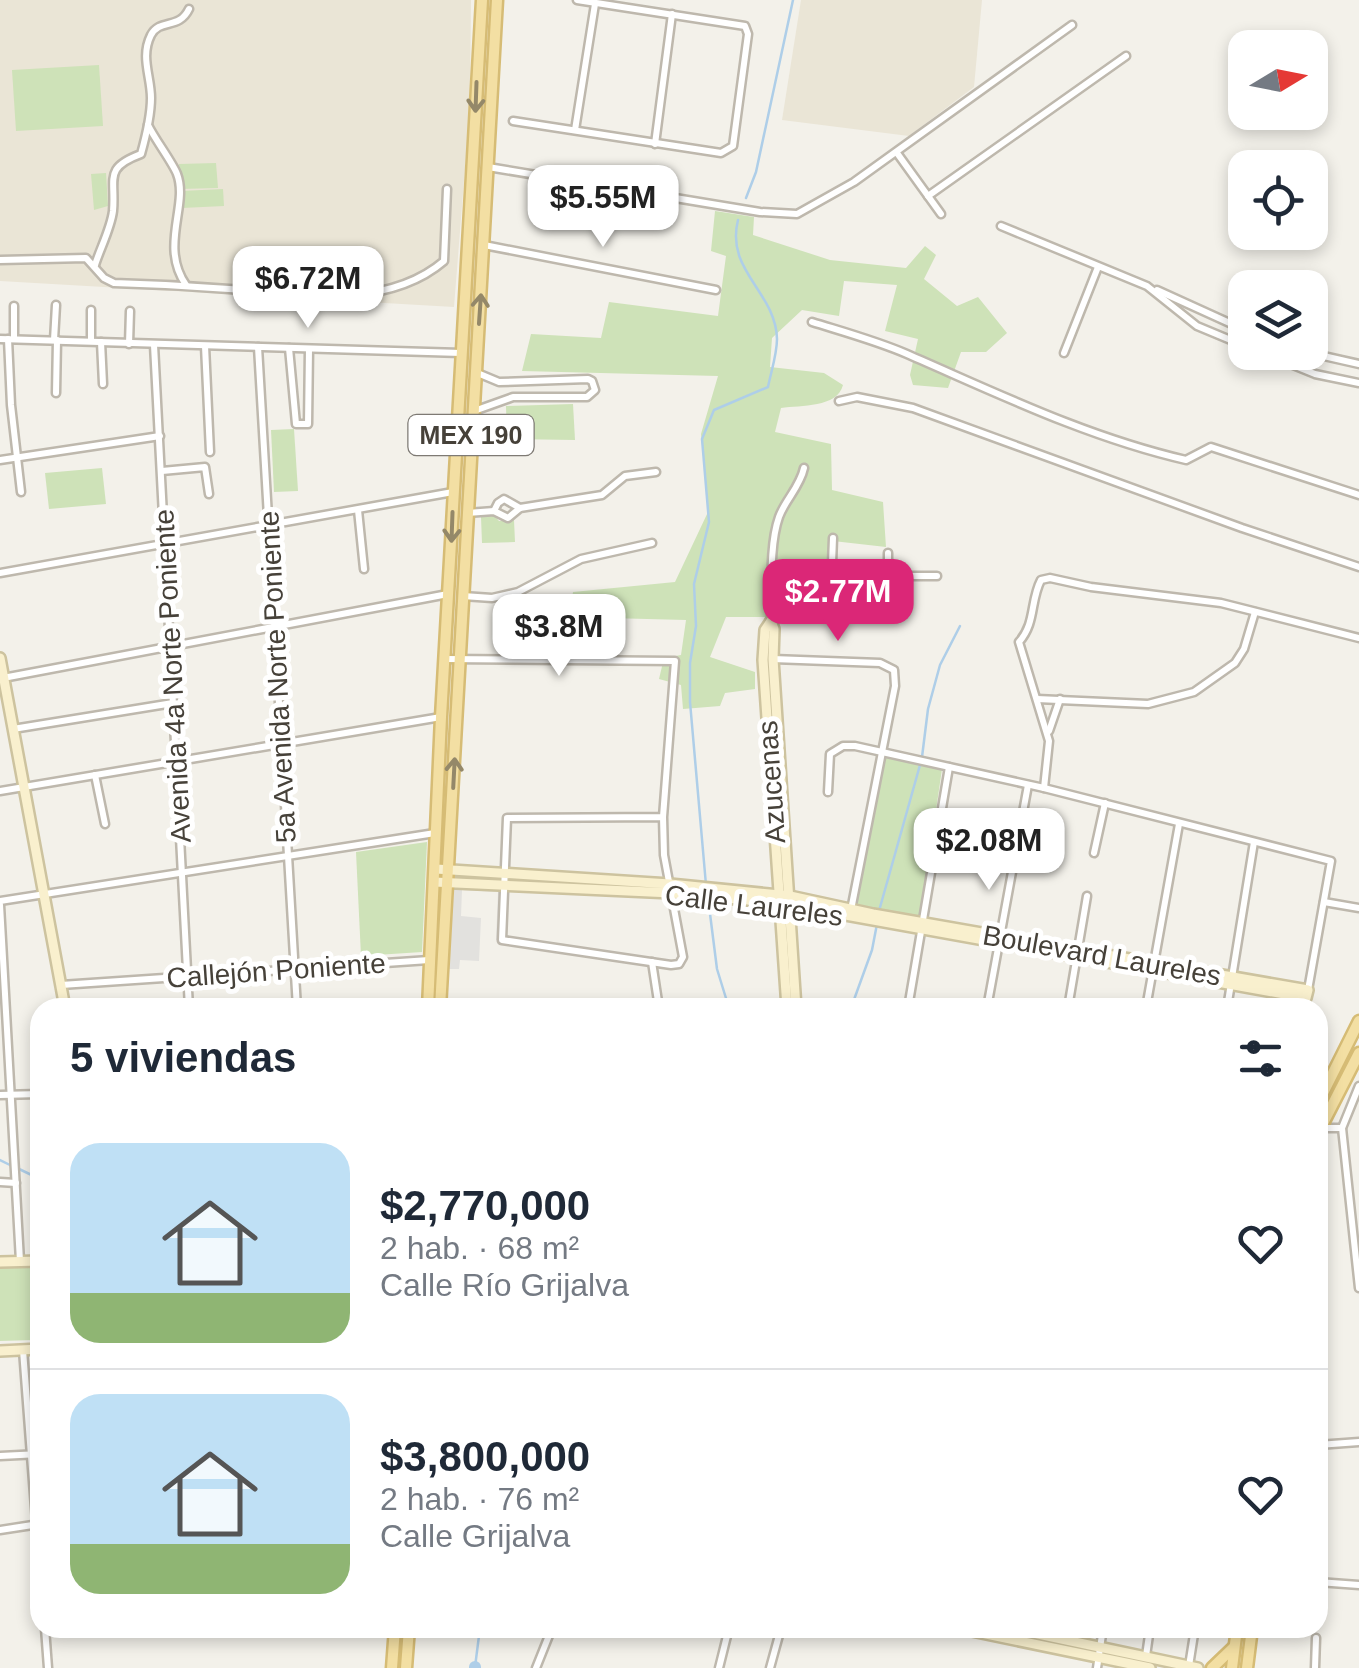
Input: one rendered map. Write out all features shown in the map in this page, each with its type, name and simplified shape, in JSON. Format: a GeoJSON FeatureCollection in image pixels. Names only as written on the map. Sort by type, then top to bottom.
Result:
{"type":"FeatureCollection","features":[{"type":"Feature","properties":{"kind":"main road"},"geometry":{"type":"LineString","coordinates":[[482,0],[496,0]]}},
{"type":"Feature","properties":{"kind":"main road","name":"MEX 190"},"geometry":{"type":"LineString","coordinates":[[442,870],[436,833],[441,717],[482,0]]}},
{"type":"Feature","properties":{"kind":"main road","name":"MEX 190"},"geometry":{"type":"LineString","coordinates":[[429,998],[458,661],[496,0]]}},
{"type":"Feature","properties":{"kind":"main road","name":"MEX 190"},"geometry":{"type":"LineString","coordinates":[[440,882],[440,998]]}},
{"type":"Feature","properties":{"kind":"main road"},"geometry":{"type":"LineString","coordinates":[[1328,1083],[1358,1024]]}},
{"type":"Feature","properties":{"kind":"main road"},"geometry":{"type":"LineString","coordinates":[[1328,1112],[1359,1052]]}},
{"type":"Feature","properties":{"kind":"main road"},"geometry":{"type":"LineString","coordinates":[[392,1668],[394,1638]]}},
{"type":"Feature","properties":{"kind":"main road"},"geometry":{"type":"LineString","coordinates":[[406,1668],[408,1638]]}},
{"type":"Feature","properties":{"kind":"main road"},"geometry":{"type":"LineString","coordinates":[[1232,1668],[1235,1638]]}},
{"type":"Feature","properties":{"kind":"main road"},"geometry":{"type":"LineString","coordinates":[[1247,1668],[1251,1638]]}},
{"type":"Feature","properties":{"kind":"main road"},"geometry":{"type":"LineString","coordinates":[[1212,1668],[1234,1646]]}},
{"type":"Feature","properties":{"kind":"street"},"geometry":{"type":"LineString","coordinates":[[513,121],[721,153],[729,150],[748,29],[745,26],[577,0]]}},
{"type":"Feature","properties":{"kind":"street"},"geometry":{"type":"LineString","coordinates":[[576,130],[596,4]]}},
{"type":"Feature","properties":{"kind":"street"},"geometry":{"type":"LineString","coordinates":[[95,265],[113,214],[111,178],[116,168],[141,154],[148,125],[150,84],[144,59],[151,36],[156,28],[179,22],[189,10]]}},
{"type":"Feature","properties":{"kind":"street"},"geometry":{"type":"LineString","coordinates":[[655,144],[672,14]]}},
{"type":"Feature","properties":{"kind":"street"},"geometry":{"type":"LineString","coordinates":[[488,167],[790,216],[898,153],[1072,24]]}},
{"type":"Feature","properties":{"kind":"street"},"geometry":{"type":"LineString","coordinates":[[928,196],[1126,56]]}},
{"type":"Feature","properties":{"kind":"street"},"geometry":{"type":"LineString","coordinates":[[148,125],[178,175],[174,242],[178,274],[186,286]]}},
{"type":"Feature","properties":{"kind":"street"},"geometry":{"type":"LineString","coordinates":[[898,153],[941,214]]}},
{"type":"Feature","properties":{"kind":"street"},"geometry":{"type":"LineString","coordinates":[[0,260],[90,260],[104,278],[114,283],[308,296],[352,294],[410,282],[444,261],[448,189]]}},
{"type":"Feature","properties":{"kind":"street"},"geometry":{"type":"LineString","coordinates":[[1001,226],[1228,322]]}},
{"type":"Feature","properties":{"kind":"street"},"geometry":{"type":"LineString","coordinates":[[484,245],[716,290]]}},
{"type":"Feature","properties":{"kind":"street"},"geometry":{"type":"LineString","coordinates":[[1064,353],[1098,266]]}},
{"type":"Feature","properties":{"kind":"street"},"geometry":{"type":"LineString","coordinates":[[1146,286],[1197,326],[1228,339]]}},
{"type":"Feature","properties":{"kind":"street"},"geometry":{"type":"LineString","coordinates":[[56,305],[56,393]]}},
{"type":"Feature","properties":{"kind":"street"},"geometry":{"type":"LineString","coordinates":[[14,306],[7,339],[21,492]]}},
{"type":"Feature","properties":{"kind":"street"},"geometry":{"type":"LineString","coordinates":[[91,342],[92,310]]}},
{"type":"Feature","properties":{"kind":"street"},"geometry":{"type":"LineString","coordinates":[[129,344],[130,311]]}},
{"type":"Feature","properties":{"kind":"street"},"geometry":{"type":"LineString","coordinates":[[812,322],[903,352],[1046,416],[1115,442],[1186,460],[1211,446],[1359,495]]}},
{"type":"Feature","properties":{"kind":"street"},"geometry":{"type":"LineString","coordinates":[[7,339],[461,353]]}},
{"type":"Feature","properties":{"kind":"street"},"geometry":{"type":"LineString","coordinates":[[100,342],[103,384]]}},
{"type":"Feature","properties":{"kind":"street","name":"Avenida 4a Norte Poniente"},"geometry":{"type":"LineString","coordinates":[[154,345],[188,998]]}},
{"type":"Feature","properties":{"kind":"street"},"geometry":{"type":"LineString","coordinates":[[205,346],[210,452]]}},
{"type":"Feature","properties":{"kind":"street","name":"5a Avenida Norte Poniente"},"geometry":{"type":"LineString","coordinates":[[258,347],[296,998]]}},
{"type":"Feature","properties":{"kind":"street"},"geometry":{"type":"LineString","coordinates":[[289,348],[296,424],[308,424],[309,349]]}},
{"type":"Feature","properties":{"kind":"street"},"geometry":{"type":"LineString","coordinates":[[1328,357],[1359,364]]}},
{"type":"Feature","properties":{"kind":"street"},"geometry":{"type":"LineString","coordinates":[[1305,370],[1359,382]]}},
{"type":"Feature","properties":{"kind":"street"},"geometry":{"type":"LineString","coordinates":[[473,411],[513,397],[587,397],[595,390],[588,379],[499,382],[476,372]]}},
{"type":"Feature","properties":{"kind":"street"},"geometry":{"type":"LineString","coordinates":[[293,390],[308,389]]}},
{"type":"Feature","properties":{"kind":"street"},"geometry":{"type":"LineString","coordinates":[[839,401],[857,397],[913,408],[1359,567]]}},
{"type":"Feature","properties":{"kind":"street"},"geometry":{"type":"LineString","coordinates":[[0,460],[160,436]]}},
{"type":"Feature","properties":{"kind":"street"},"geometry":{"type":"LineString","coordinates":[[162,470],[205,467],[210,494]]}},
{"type":"Feature","properties":{"kind":"street"},"geometry":{"type":"LineString","coordinates":[[796,998],[791,900],[765,630],[771,621],[780,514],[802,480],[804,468]]}},
{"type":"Feature","properties":{"kind":"street"},"geometry":{"type":"LineString","coordinates":[[466,513],[494,511],[508,518],[520,508],[602,496],[625,476],[656,472]]}},
{"type":"Feature","properties":{"kind":"street"},"geometry":{"type":"LineString","coordinates":[[0,573],[453,492]]}},
{"type":"Feature","properties":{"kind":"street"},"geometry":{"type":"LineString","coordinates":[[494,511],[504,499],[520,508]]}},
{"type":"Feature","properties":{"kind":"street"},"geometry":{"type":"LineString","coordinates":[[358,510],[364,568]]}},
{"type":"Feature","properties":{"kind":"street"},"geometry":{"type":"LineString","coordinates":[[830,615],[832,538]]}},
{"type":"Feature","properties":{"kind":"street"},"geometry":{"type":"LineString","coordinates":[[462,596],[492,598],[518,592],[581,559],[652,543]]}},
{"type":"Feature","properties":{"kind":"street"},"geometry":{"type":"LineString","coordinates":[[888,553],[888,604]]}},
{"type":"Feature","properties":{"kind":"street"},"geometry":{"type":"LineString","coordinates":[[773,576],[937,576]]}},
{"type":"Feature","properties":{"kind":"street"},"geometry":{"type":"LineString","coordinates":[[1048,734],[1019,642],[1030,626],[1041,580],[1050,578],[1179,600],[1221,602],[1359,638]]}},
{"type":"Feature","properties":{"kind":"street"},"geometry":{"type":"LineString","coordinates":[[2,678],[449,594]]}},
{"type":"Feature","properties":{"kind":"street"},"geometry":{"type":"LineString","coordinates":[[1036,699],[1148,704],[1194,692],[1234,662],[1244,649],[1254,612]]}},
{"type":"Feature","properties":{"kind":"street"},"geometry":{"type":"LineString","coordinates":[[0,658],[63,998]]}},
{"type":"Feature","properties":{"kind":"street"},"geometry":{"type":"LineString","coordinates":[[444,660],[676,661],[663,817],[664,856],[683,957],[679,964],[502,940],[507,818],[663,817]]}},
{"type":"Feature","properties":{"kind":"street"},"geometry":{"type":"LineString","coordinates":[[768,660],[880,664],[894,670],[895,686],[851,912]]}},
{"type":"Feature","properties":{"kind":"street","name":"Azucenas"},"geometry":{"type":"LineString","coordinates":[[768,660],[786,998]]}},
{"type":"Feature","properties":{"kind":"street"},"geometry":{"type":"LineString","coordinates":[[1044,788],[1048,734],[1060,700]]}},
{"type":"Feature","properties":{"kind":"street"},"geometry":{"type":"LineString","coordinates":[[13,729],[173,703]]}},
{"type":"Feature","properties":{"kind":"street"},"geometry":{"type":"LineString","coordinates":[[0,791],[441,717]]}},
{"type":"Feature","properties":{"kind":"street"},"geometry":{"type":"LineString","coordinates":[[828,792],[830,754],[843,746],[1044,788],[1332,861],[1306,998]]}},
{"type":"Feature","properties":{"kind":"street"},"geometry":{"type":"LineString","coordinates":[[910,998],[949,767]]}},
{"type":"Feature","properties":{"kind":"street"},"geometry":{"type":"LineString","coordinates":[[95,774],[104,824]]}},
{"type":"Feature","properties":{"kind":"street"},"geometry":{"type":"LineString","coordinates":[[988,998],[1028,785]]}},
{"type":"Feature","properties":{"kind":"street"},"geometry":{"type":"LineString","coordinates":[[1094,853],[1105,804]]}},
{"type":"Feature","properties":{"kind":"street"},"geometry":{"type":"LineString","coordinates":[[1148,998],[1179,824]]}},
{"type":"Feature","properties":{"kind":"street"},"geometry":{"type":"LineString","coordinates":[[20,1261],[0,903],[436,833]]}},
{"type":"Feature","properties":{"kind":"street"},"geometry":{"type":"LineString","coordinates":[[1229,998],[1254,842]]}},
{"type":"Feature","properties":{"kind":"street","name":"Calle Laureles"},"geometry":{"type":"LineString","coordinates":[[442,870],[718,894]]}},
{"type":"Feature","properties":{"kind":"street","name":"Calle Laureles"},"geometry":{"type":"LineString","coordinates":[[440,882],[505,878]]}},
{"type":"Feature","properties":{"kind":"street","name":"Boulevard Laureles"},"geometry":{"type":"LineString","coordinates":[[718,894],[791,900],[1232,981],[1302,998]]}},
{"type":"Feature","properties":{"kind":"street"},"geometry":{"type":"LineString","coordinates":[[1070,998],[1087,896]]}},
{"type":"Feature","properties":{"kind":"street"},"geometry":{"type":"LineString","coordinates":[[1324,902],[1359,908]]}},
{"type":"Feature","properties":{"kind":"street","name":"Callejón Poniente"},"geometry":{"type":"LineString","coordinates":[[61,985],[431,960]]}},
{"type":"Feature","properties":{"kind":"street"},"geometry":{"type":"LineString","coordinates":[[652,962],[657,998]]}},
{"type":"Feature","properties":{"kind":"street"},"geometry":{"type":"LineString","coordinates":[[1359,1086],[1342,1128],[1359,1288]]}},
{"type":"Feature","properties":{"kind":"street"},"geometry":{"type":"LineString","coordinates":[[0,1095],[30,1094]]}},
{"type":"Feature","properties":{"kind":"street"},"geometry":{"type":"LineString","coordinates":[[1328,1130],[1342,1128]]}},
{"type":"Feature","properties":{"kind":"street"},"geometry":{"type":"LineString","coordinates":[[0,1182],[15,1180]]}},
{"type":"Feature","properties":{"kind":"street"},"geometry":{"type":"LineString","coordinates":[[0,1262],[30,1261]]}},
{"type":"Feature","properties":{"kind":"street"},"geometry":{"type":"LineString","coordinates":[[23,1350],[30,1462]]}},
{"type":"Feature","properties":{"kind":"street"},"geometry":{"type":"LineString","coordinates":[[0,1352],[30,1350]]}},
{"type":"Feature","properties":{"kind":"street"},"geometry":{"type":"LineString","coordinates":[[1328,1444],[1359,1442]]}},
{"type":"Feature","properties":{"kind":"street"},"geometry":{"type":"LineString","coordinates":[[0,1456],[29,1454]]}},
{"type":"Feature","properties":{"kind":"street"},"geometry":{"type":"LineString","coordinates":[[0,1530],[30,1525]]}},
{"type":"Feature","properties":{"kind":"street"},"geometry":{"type":"LineString","coordinates":[[1328,1583],[1359,1585]]}},
{"type":"Feature","properties":{"kind":"street"},"geometry":{"type":"LineString","coordinates":[[45,1638],[48,1668]]}},
{"type":"Feature","properties":{"kind":"street"},"geometry":{"type":"LineString","coordinates":[[536,1668],[548,1638]]}},
{"type":"Feature","properties":{"kind":"street"},"geometry":{"type":"LineString","coordinates":[[719,1668],[726,1638]]}},
{"type":"Feature","properties":{"kind":"street"},"geometry":{"type":"LineString","coordinates":[[770,1668],[778,1638]]}},
{"type":"Feature","properties":{"kind":"street"},"geometry":{"type":"LineString","coordinates":[[1029,1638],[1098,1658],[1193,1667],[1194,1638]]}},
{"type":"Feature","properties":{"kind":"street"},"geometry":{"type":"LineString","coordinates":[[1146,1664],[1149,1638]]}},
{"type":"Feature","properties":{"kind":"street"},"geometry":{"type":"LineString","coordinates":[[1314,1668],[1316,1638]]}},
{"type":"Feature","properties":{"kind":"shaded area"},"geometry":{"type":"Polygon","coordinates":[[[0,0],[471,0],[470,105],[454,307],[0,281],[0,0]]]}},
{"type":"Feature","properties":{"kind":"shaded area"},"geometry":{"type":"Polygon","coordinates":[[[801,0],[982,0],[974,87],[909,136],[782,120],[801,0]]]}},
{"type":"Feature","properties":{"kind":"shaded area"},"geometry":{"type":"Polygon","coordinates":[[[502,884],[499,940],[498,892],[462,890],[461,916],[481,918],[479,961],[460,960],[459,969],[449,969],[454,885],[502,884]]]}},
{"type":"Feature","properties":{"kind":"green space"},"geometry":{"type":"Polygon","coordinates":[[[99,65],[103,126],[16,131],[12,70],[99,65]]]}},
{"type":"Feature","properties":{"kind":"green space"},"geometry":{"type":"Polygon","coordinates":[[[216,163],[218,188],[180,189],[179,164],[216,163]]]}},
{"type":"Feature","properties":{"kind":"green space"},"geometry":{"type":"Polygon","coordinates":[[[106,173],[108,206],[94,210],[91,174],[106,173]]]}},
{"type":"Feature","properties":{"kind":"green space"},"geometry":{"type":"Polygon","coordinates":[[[223,189],[224,206],[182,208],[181,191],[223,189]]]}},
{"type":"Feature","properties":{"kind":"green space"},"geometry":{"type":"Polygon","coordinates":[[[715,211],[754,217],[753,235],[830,260],[906,268],[925,246],[936,255],[924,279],[957,306],[978,297],[1007,333],[986,352],[961,352],[948,388],[913,385],[910,375],[918,339],[885,331],[897,285],[844,281],[839,316],[802,310],[772,338],[770,367],[824,373],[843,385],[826,402],[781,408],[775,432],[831,444],[832,490],[883,502],[886,547],[833,541],[829,569],[813,577],[812,617],[726,617],[710,657],[755,672],[755,689],[725,693],[720,706],[683,709],[681,685],[659,679],[664,658],[681,655],[686,620],[569,617],[573,592],[675,582],[708,512],[701,434],[718,376],[522,371],[531,334],[601,338],[609,302],[718,316],[726,256],[711,251],[715,211]]]}},
{"type":"Feature","properties":{"kind":"green space"},"geometry":{"type":"Polygon","coordinates":[[[573,404],[575,440],[507,439],[506,406],[573,404]]]}},
{"type":"Feature","properties":{"kind":"green space"},"geometry":{"type":"Polygon","coordinates":[[[294,429],[298,491],[274,492],[271,430],[294,429]]]}},
{"type":"Feature","properties":{"kind":"green space"},"geometry":{"type":"Polygon","coordinates":[[[102,468],[106,504],[49,509],[45,473],[102,468]]]}},
{"type":"Feature","properties":{"kind":"green space"},"geometry":{"type":"Polygon","coordinates":[[[494,515],[499,521],[514,520],[515,542],[482,543],[481,517],[494,515]]]}},
{"type":"Feature","properties":{"kind":"green space"},"geometry":{"type":"Polygon","coordinates":[[[886,756],[942,769],[920,920],[856,908],[886,756]]]}},
{"type":"Feature","properties":{"kind":"green space"},"geometry":{"type":"Polygon","coordinates":[[[427,842],[422,952],[361,956],[356,852],[427,842]]]}},
{"type":"Feature","properties":{"kind":"green space"},"geometry":{"type":"Polygon","coordinates":[[[30,1266],[30,1340],[0,1341],[0,1267],[30,1266]]]}},
{"type":"Feature","properties":{"kind":"waterway"},"geometry":{"type":"LineString","coordinates":[[746,198],[756,172],[793,0]]}},
{"type":"Feature","properties":{"kind":"waterway"},"geometry":{"type":"LineString","coordinates":[[706,885],[690,702],[690,663],[696,626],[694,584],[709,522],[702,439],[714,410],[768,387],[777,345],[775,322],[738,254],[738,220]]}},
{"type":"Feature","properties":{"kind":"waterway"},"geometry":{"type":"LineString","coordinates":[[922,757],[928,709],[940,665],[960,626]]}},
{"type":"Feature","properties":{"kind":"waterway"},"geometry":{"type":"LineString","coordinates":[[879,911],[920,765]]}},
{"type":"Feature","properties":{"kind":"waterway"},"geometry":{"type":"LineString","coordinates":[[708,898],[717,969],[726,998]]}},
{"type":"Feature","properties":{"kind":"waterway"},"geometry":{"type":"LineString","coordinates":[[855,998],[877,924]]}},
{"type":"Feature","properties":{"kind":"waterway"},"geometry":{"type":"LineString","coordinates":[[0,1160],[12,1166]]}},
{"type":"Feature","properties":{"kind":"waterway"},"geometry":{"type":"LineString","coordinates":[[19,1169],[30,1174]]}},
{"type":"Feature","properties":{"kind":"waterway"},"geometry":{"type":"LineString","coordinates":[[475,1667],[479,1638]]}}]}
